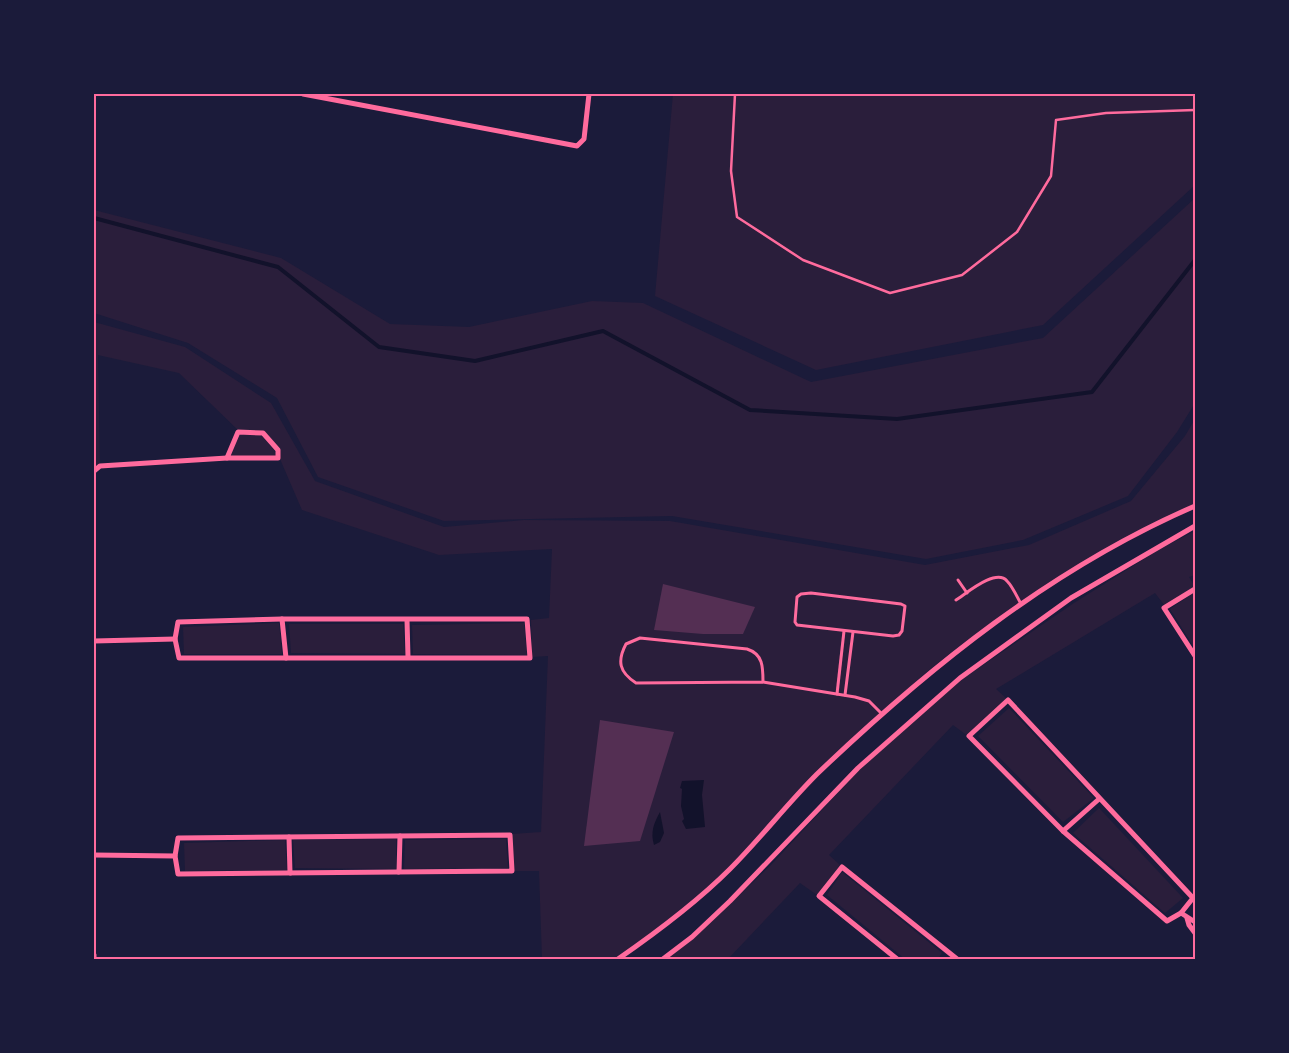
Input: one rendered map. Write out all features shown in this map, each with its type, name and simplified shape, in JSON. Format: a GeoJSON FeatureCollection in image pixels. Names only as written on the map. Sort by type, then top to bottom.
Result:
{"type":"FeatureCollection","features":[{"type":"Feature","properties":{"kind":"street"},"geometry":{"type":"LineString","coordinates":[[303,94],[577,146],[584,139],[589,94]]}},
{"type":"Feature","properties":{"kind":"street"},"geometry":{"type":"LineString","coordinates":[[94,471],[100,466],[227,458],[278,458],[278,450],[262,433],[238,432],[227,458]]}},
{"type":"Feature","properties":{"kind":"street"},"geometry":{"type":"LineString","coordinates":[[618,959],[692,905],[730,869],[815,776],[930,672],[1060,578],[1120,544],[1195,506]]}},
{"type":"Feature","properties":{"kind":"street"},"geometry":{"type":"LineString","coordinates":[[663,959],[692,937],[730,901],[858,768],[960,678],[1072,598],[1195,526]]}},
{"type":"Feature","properties":{"kind":"street"},"geometry":{"type":"LineString","coordinates":[[1195,589],[1164,608],[1195,656]]}},
{"type":"Feature","properties":{"kind":"street"},"geometry":{"type":"LineString","coordinates":[[282,619],[286,658]]}},
{"type":"Feature","properties":{"kind":"street"},"geometry":{"type":"LineString","coordinates":[[282,619],[408,620],[527,619],[530,658],[179,658],[175,639],[178,622],[282,619]]}},
{"type":"Feature","properties":{"kind":"street"},"geometry":{"type":"LineString","coordinates":[[408,620],[408,658]]}},
{"type":"Feature","properties":{"kind":"street"},"geometry":{"type":"LineString","coordinates":[[94,641],[175,639]]}},
{"type":"Feature","properties":{"kind":"street"},"geometry":{"type":"LineString","coordinates":[[1008,700],[1100,799],[1193,898],[1180,913],[1167,922],[1064,831],[969,736],[1008,700]]}},
{"type":"Feature","properties":{"kind":"street"},"geometry":{"type":"LineString","coordinates":[[1064,831],[1100,799]]}},
{"type":"Feature","properties":{"kind":"street"},"geometry":{"type":"LineString","coordinates":[[510,835],[512,871],[178,874],[175,856],[178,838],[400,836],[510,835]]}},
{"type":"Feature","properties":{"kind":"street"},"geometry":{"type":"LineString","coordinates":[[399,872],[400,836]]}},
{"type":"Feature","properties":{"kind":"street"},"geometry":{"type":"LineString","coordinates":[[289,837],[290,873]]}},
{"type":"Feature","properties":{"kind":"street"},"geometry":{"type":"LineString","coordinates":[[94,855],[175,856]]}},
{"type":"Feature","properties":{"kind":"street"},"geometry":{"type":"LineString","coordinates":[[897,959],[819,896],[842,866],[958,959]]}},
{"type":"Feature","properties":{"kind":"street"},"geometry":{"type":"LineString","coordinates":[[1180,913],[1195,922]]}},
{"type":"Feature","properties":{"kind":"street"},"geometry":{"type":"LineString","coordinates":[[1187,918],[1189,925],[1195,933]]}},
{"type":"Feature","properties":{"kind":"street"},"geometry":{"type":"LineString","coordinates":[[946,959],[950,953]]}},
{"type":"Feature","properties":{"kind":"lane"},"geometry":{"type":"LineString","coordinates":[[956,600],[992,577],[999,576],[1006,579],[1021,605]]}},
{"type":"Feature","properties":{"kind":"lane"},"geometry":{"type":"LineString","coordinates":[[958,580],[967,593]]}},
{"type":"Feature","properties":{"kind":"lane"},"geometry":{"type":"LineString","coordinates":[[811,593],[905,606],[902,631],[899,635],[853,632],[797,625],[795,622],[798,597],[801,594],[811,593]]}},
{"type":"Feature","properties":{"kind":"lane"},"geometry":{"type":"LineString","coordinates":[[837,694],[844,630]]}},
{"type":"Feature","properties":{"kind":"lane"},"geometry":{"type":"LineString","coordinates":[[845,695],[853,632]]}},
{"type":"Feature","properties":{"kind":"lane"},"geometry":{"type":"LineString","coordinates":[[763,682],[761,659],[754,651],[747,649],[640,638],[626,644],[620,658],[620,668],[623,673],[636,683],[763,682],[845,695],[869,701],[882,714]]}},
{"type":"Feature","properties":{"kind":"path"},"geometry":{"type":"LineString","coordinates":[[735,94],[731,171],[737,217],[803,260],[890,293],[962,275],[1017,232],[1051,176],[1056,120],[1106,113],[1195,110]]}},
{"type":"Feature","properties":{"kind":"shaded area"},"geometry":{"type":"Polygon","coordinates":[[[673,94],[1195,94],[1195,185],[1043,325],[816,370],[655,296],[673,94]]]}},
{"type":"Feature","properties":{"kind":"shaded area"},"geometry":{"type":"Polygon","coordinates":[[[1195,198],[1195,403],[1177,432],[1128,496],[1023,540],[926,559],[672,516],[444,521],[318,477],[277,398],[188,343],[94,313],[94,210],[281,258],[390,324],[469,327],[592,301],[643,303],[811,382],[1043,338],[1195,198]]]}},
{"type":"Feature","properties":{"kind":"shaded area"},"geometry":{"type":"Polygon","coordinates":[[[94,322],[185,347],[271,403],[315,481],[444,527],[524,520],[670,521],[925,565],[1029,545],[1131,501],[1185,436],[1195,419],[1195,504],[1125,540],[1057,580],[991,623],[928,671],[859,735],[728,870],[693,901],[625,954],[616,959],[602,961],[542,959],[539,871],[513,871],[512,834],[541,832],[548,656],[532,657],[531,620],[549,618],[552,549],[439,555],[302,510],[280,459],[279,449],[264,432],[238,430],[179,373],[98,355],[100,465],[94,465],[94,322]]]}},
{"type":"Feature","properties":{"kind":"shaded area"},"geometry":{"type":"Polygon","coordinates":[[[239,435],[261,435],[274,450],[276,457],[231,456],[239,435]]]}},
{"type":"Feature","properties":{"kind":"shaded area"},"geometry":{"type":"Polygon","coordinates":[[[1195,531],[1195,575],[1189,577],[1195,587],[1165,606],[1155,593],[996,689],[1007,699],[968,736],[953,725],[829,855],[840,865],[817,895],[800,883],[728,959],[667,959],[693,939],[771,865],[859,770],[961,680],[1074,603],[1160,549],[1195,531]]]}},
{"type":"Feature","properties":{"kind":"shaded area"},"geometry":{"type":"Polygon","coordinates":[[[1195,592],[1195,649],[1170,609],[1195,592]]]}},
{"type":"Feature","properties":{"kind":"shaded area"},"geometry":{"type":"Polygon","coordinates":[[[279,623],[282,654],[184,654],[183,627],[279,623]]]}},
{"type":"Feature","properties":{"kind":"shaded area"},"geometry":{"type":"Polygon","coordinates":[[[524,623],[527,655],[413,654],[412,625],[524,623]]]}},
{"type":"Feature","properties":{"kind":"shaded area"},"geometry":{"type":"Polygon","coordinates":[[[289,624],[403,624],[405,654],[291,653],[289,624]]]}},
{"type":"Feature","properties":{"kind":"shaded area"},"geometry":{"type":"Polygon","coordinates":[[[1009,708],[1094,798],[1063,822],[978,736],[1009,708]]]}},
{"type":"Feature","properties":{"kind":"shaded area"},"geometry":{"type":"Polygon","coordinates":[[[704,780],[702,795],[705,827],[686,829],[682,821],[684,819],[681,806],[682,789],[680,788],[682,781],[704,780]]]}},
{"type":"Feature","properties":{"kind":"shaded area"},"geometry":{"type":"Polygon","coordinates":[[[1099,808],[1183,898],[1165,913],[1073,833],[1099,808]]]}},
{"type":"Feature","properties":{"kind":"shaded area"},"geometry":{"type":"Polygon","coordinates":[[[660,812],[664,833],[660,842],[654,845],[653,828],[660,812]]]}},
{"type":"Feature","properties":{"kind":"shaded area"},"geometry":{"type":"Polygon","coordinates":[[[396,839],[396,869],[295,868],[293,840],[396,839]]]}},
{"type":"Feature","properties":{"kind":"shaded area"},"geometry":{"type":"Polygon","coordinates":[[[506,839],[508,868],[404,869],[405,840],[506,839]]]}},
{"type":"Feature","properties":{"kind":"shaded area"},"geometry":{"type":"Polygon","coordinates":[[[285,840],[287,870],[185,871],[184,843],[285,840]]]}},
{"type":"Feature","properties":{"kind":"shaded area"},"geometry":{"type":"Polygon","coordinates":[[[842,872],[942,953],[938,959],[905,959],[827,895],[842,872]]]}},
{"type":"Feature","properties":{"kind":"building"},"geometry":{"type":"Polygon","coordinates":[[[663,584],[755,607],[743,634],[703,634],[654,630],[663,584]]]}},
{"type":"Feature","properties":{"kind":"building"},"geometry":{"type":"Polygon","coordinates":[[[600,720],[674,732],[640,841],[584,846],[600,720]]]}},
{"type":"Feature","properties":{"kind":"waterway"},"geometry":{"type":"LineString","coordinates":[[94,218],[278,267],[379,347],[475,361],[603,331],[750,410],[897,419],[1092,392],[1195,260]]}}]}
